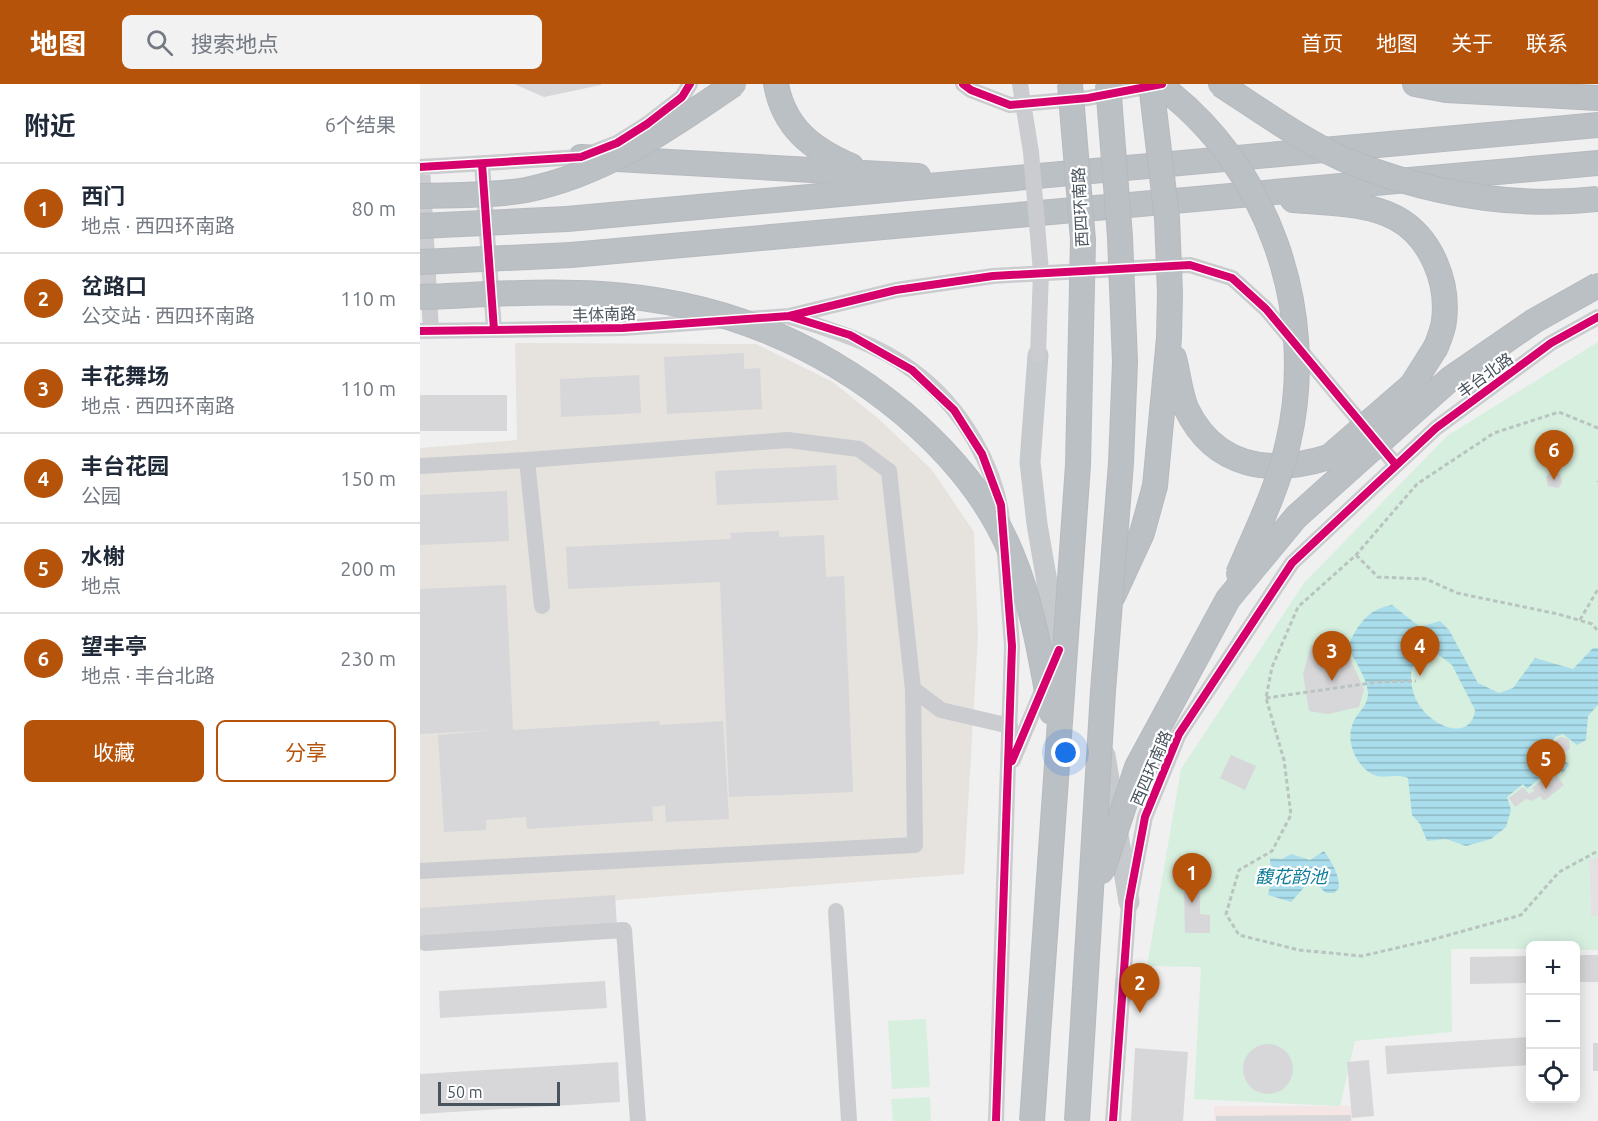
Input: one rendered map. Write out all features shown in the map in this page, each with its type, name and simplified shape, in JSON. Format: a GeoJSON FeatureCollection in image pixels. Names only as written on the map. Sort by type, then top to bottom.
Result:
{"type":"FeatureCollection","features":[{"type":"Feature","properties":{"kind":"highway"},"geometry":{"type":"LineString","coordinates":[[420,196],[525,190],[576,175],[658,135],[734,84]]}},
{"type":"Feature","properties":{"kind":"highway"},"geometry":{"type":"LineString","coordinates":[[776,84],[778,97],[795,129],[820,153],[864,172]]}},
{"type":"Feature","properties":{"kind":"highway","name":"西四环南路"},"geometry":{"type":"LineString","coordinates":[[1031,1121],[1078,465],[1083,240],[1070,84]]}},
{"type":"Feature","properties":{"kind":"highway"},"geometry":{"type":"LineString","coordinates":[[1077,1112],[1092,903],[1103,691],[1121,463],[1125,362],[1120,237],[1108,84]]}},
{"type":"Feature","properties":{"kind":"highway"},"geometry":{"type":"LineString","coordinates":[[1113,596],[1142,533],[1155,486],[1169,338],[1167,218],[1151,84]]}},
{"type":"Feature","properties":{"kind":"highway"},"geometry":{"type":"LineString","coordinates":[[1092,903],[1137,767],[1228,598],[1268,505],[1288,443],[1297,382],[1296,323],[1285,269],[1266,216],[1242,175],[1212,134],[1174,96],[1158,84]]}},
{"type":"Feature","properties":{"kind":"highway"},"geometry":{"type":"LineString","coordinates":[[1220,84],[1281,123],[1353,163],[1429,188],[1488,199],[1563,203],[1598,200]]}},
{"type":"Feature","properties":{"kind":"highway"},"geometry":{"type":"LineString","coordinates":[[1415,84],[1446,90],[1591,97]]}},
{"type":"Feature","properties":{"kind":"highway"},"geometry":{"type":"LineString","coordinates":[[420,226],[567,219],[1590,126]]}},
{"type":"Feature","properties":{"kind":"highway"},"geometry":{"type":"LineString","coordinates":[[582,157],[993,181]]}},
{"type":"Feature","properties":{"kind":"highway"},"geometry":{"type":"LineString","coordinates":[[420,262],[571,255],[1222,194],[1592,163]]}},
{"type":"Feature","properties":{"kind":"highway"},"geometry":{"type":"LineString","coordinates":[[1169,338],[1186,407],[1207,439],[1232,457],[1259,467],[1300,466],[1329,457],[1412,385],[1436,347],[1444,321],[1437,264],[1419,236],[1396,218],[1352,205],[1222,194]]}},
{"type":"Feature","properties":{"kind":"highway"},"geometry":{"type":"LineString","coordinates":[[1228,598],[1296,517],[1450,379],[1534,321],[1598,285]]}},
{"type":"Feature","properties":{"kind":"highway"},"geometry":{"type":"LineString","coordinates":[[420,297],[602,294],[677,304],[735,317],[784,336],[840,366],[882,395],[925,432],[958,467],[994,516],[1012,554],[1028,599],[1057,747]]}},
{"type":"Feature","properties":{"kind":"main road","name":"西四环南路"},"geometry":{"type":"LineString","coordinates":[[1031,1121],[1059,650],[1037,524],[1030,462],[1038,355]]}},
{"type":"Feature","properties":{"kind":"main road"},"geometry":{"type":"LineString","coordinates":[[1077,1112],[1113,596]]}},
{"type":"Feature","properties":{"kind":"main road"},"geometry":{"type":"LineString","coordinates":[[1102,738],[1129,902]]}},
{"type":"Feature","properties":{"kind":"street"},"geometry":{"type":"LineString","coordinates":[[425,331],[421,167],[582,157],[616,142],[647,124],[682,97],[690,84]]}},
{"type":"Feature","properties":{"kind":"street"},"geometry":{"type":"LineString","coordinates":[[963,84],[971,90],[1010,105],[1088,98],[1162,84]]}},
{"type":"Feature","properties":{"kind":"street","name":"西四环南路"},"geometry":{"type":"LineString","coordinates":[[1020,84],[1031,152],[1041,272],[1038,355]]}},
{"type":"Feature","properties":{"kind":"street"},"geometry":{"type":"LineString","coordinates":[[482,164],[494,330]]}},
{"type":"Feature","properties":{"kind":"street"},"geometry":{"type":"LineString","coordinates":[[789,316],[896,291],[993,276],[1190,265],[1232,278],[1266,309],[1396,465]]}},
{"type":"Feature","properties":{"kind":"street"},"geometry":{"type":"LineString","coordinates":[[789,316],[850,335],[912,370],[954,410],[982,454],[1001,505],[1012,646],[996,1121]]}},
{"type":"Feature","properties":{"kind":"street","name":"丰体南路"},"geometry":{"type":"LineString","coordinates":[[425,331],[623,328],[789,316]]}},
{"type":"Feature","properties":{"kind":"street","name":"丰台北路"},"geometry":{"type":"LineString","coordinates":[[1396,465],[1436,428],[1551,344],[1598,318]]}},
{"type":"Feature","properties":{"kind":"street"},"geometry":{"type":"LineString","coordinates":[[420,466],[788,440],[859,449],[889,471],[913,689],[915,845],[420,871]]}},
{"type":"Feature","properties":{"kind":"street"},"geometry":{"type":"LineString","coordinates":[[527,460],[542,606]]}},
{"type":"Feature","properties":{"kind":"street","name":"西四环南路"},"geometry":{"type":"LineString","coordinates":[[1113,1121],[1129,902],[1146,817],[1179,734],[1292,563],[1396,465]]}},
{"type":"Feature","properties":{"kind":"street"},"geometry":{"type":"LineString","coordinates":[[1009,769],[1059,650]]}},
{"type":"Feature","properties":{"kind":"street"},"geometry":{"type":"LineString","coordinates":[[913,689],[941,710],[1010,726]]}},
{"type":"Feature","properties":{"kind":"street"},"geometry":{"type":"LineString","coordinates":[[836,911],[849,1121]]}},
{"type":"Feature","properties":{"kind":"street"},"geometry":{"type":"LineString","coordinates":[[424,943],[624,930],[638,1121]]}},
{"type":"Feature","properties":{"kind":"path"},"geometry":{"type":"LineString","coordinates":[[1598,428],[1558,412],[1494,433],[1418,484],[1356,555],[1298,608],[1272,667],[1266,698],[1284,760],[1291,815],[1272,851],[1239,870],[1226,914],[1239,935],[1299,950],[1362,956],[1521,915],[1558,872],[1598,851]]}},
{"type":"Feature","properties":{"kind":"path"},"geometry":{"type":"LineString","coordinates":[[1356,555],[1378,577],[1426,579],[1457,593],[1580,620],[1592,624],[1598,631]]}},
{"type":"Feature","properties":{"kind":"path"},"geometry":{"type":"LineString","coordinates":[[1580,620],[1598,589]]}},
{"type":"Feature","properties":{"kind":"path"},"geometry":{"type":"LineString","coordinates":[[1266,698],[1378,682],[1416,681]]}},
{"type":"Feature","properties":{"kind":"shaded area"},"geometry":{"type":"Polygon","coordinates":[[[515,343],[756,344],[833,382],[880,420],[932,470],[974,532],[978,637],[964,874],[420,915],[420,448],[517,440],[515,343]]]}},
{"type":"Feature","properties":{"kind":"shaded area"},"geometry":{"type":"Polygon","coordinates":[[[1598,857],[1598,916],[1591,916],[1589,860],[1598,857]]]}},
{"type":"Feature","properties":{"kind":"shaded area"},"geometry":{"type":"Polygon","coordinates":[[[1214,1106],[1352,1106],[1352,1121],[1214,1121],[1214,1106]]]}},
{"type":"Feature","properties":{"kind":"green space"},"geometry":{"type":"Polygon","coordinates":[[[1598,342],[1598,857],[1589,860],[1591,916],[1598,916],[1598,950],[1580,950],[1580,941],[1526,941],[1526,949],[1451,949],[1452,1032],[1355,1041],[1340,1106],[1194,1099],[1201,967],[1147,966],[1181,769],[1304,583],[1447,436],[1598,342]]]}},
{"type":"Feature","properties":{"kind":"green space"},"geometry":{"type":"Polygon","coordinates":[[[926,1019],[930,1087],[892,1089],[888,1021],[926,1019]]]}},
{"type":"Feature","properties":{"kind":"green space"},"geometry":{"type":"Polygon","coordinates":[[[930,1097],[931,1121],[893,1121],[891,1099],[930,1097]]]}},
{"type":"Feature","properties":{"kind":"water"},"geometry":{"type":"Polygon","coordinates":[[[1392,605],[1420,627],[1440,621],[1449,630],[1478,683],[1499,693],[1513,688],[1535,658],[1573,669],[1593,648],[1598,648],[1598,705],[1588,716],[1586,740],[1577,745],[1563,734],[1555,737],[1550,744],[1553,752],[1569,764],[1563,773],[1552,768],[1527,789],[1523,784],[1507,797],[1511,810],[1506,827],[1491,839],[1466,846],[1446,839],[1427,841],[1420,824],[1412,815],[1408,778],[1376,776],[1357,760],[1350,740],[1352,726],[1366,702],[1368,693],[1363,675],[1348,646],[1365,619],[1384,607],[1392,605]],[[1432,653],[1423,656],[1412,668],[1412,686],[1417,701],[1426,714],[1438,723],[1451,728],[1462,728],[1471,722],[1475,710],[1452,665],[1439,655],[1432,653]]]}},
{"type":"Feature","properties":{"kind":"water","name":"馥花韵池"},"geometry":{"type":"Polygon","coordinates":[[[1324,851],[1338,878],[1339,888],[1334,893],[1326,893],[1316,884],[1309,882],[1291,902],[1268,895],[1271,882],[1270,858],[1282,859],[1291,854],[1310,860],[1324,851]]]}},
{"type":"Feature","properties":{"kind":"building"},"geometry":{"type":"Polygon","coordinates":[[[514,84],[601,84],[601,85],[544,97],[514,84]]]}},
{"type":"Feature","properties":{"kind":"building"},"geometry":{"type":"Polygon","coordinates":[[[744,353],[744,369],[760,368],[762,409],[667,414],[664,357],[744,353]]]}},
{"type":"Feature","properties":{"kind":"building"},"geometry":{"type":"Polygon","coordinates":[[[639,375],[641,413],[561,417],[560,379],[639,375]]]}},
{"type":"Feature","properties":{"kind":"building"},"geometry":{"type":"Polygon","coordinates":[[[420,395],[507,395],[507,431],[420,431],[420,395]]]}},
{"type":"Feature","properties":{"kind":"building"},"geometry":{"type":"Polygon","coordinates":[[[836,465],[838,500],[717,505],[715,471],[836,465]]]}},
{"type":"Feature","properties":{"kind":"building"},"geometry":{"type":"Polygon","coordinates":[[[1551,472],[1560,474],[1562,483],[1558,488],[1548,486],[1546,477],[1551,472]]]}},
{"type":"Feature","properties":{"kind":"building"},"geometry":{"type":"Polygon","coordinates":[[[507,491],[509,541],[420,545],[420,495],[507,491]]]}},
{"type":"Feature","properties":{"kind":"building"},"geometry":{"type":"Polygon","coordinates":[[[779,531],[779,537],[824,535],[826,577],[844,576],[853,792],[729,797],[720,582],[568,589],[566,547],[731,539],[730,533],[779,531]]]}},
{"type":"Feature","properties":{"kind":"building"},"geometry":{"type":"Polygon","coordinates":[[[506,585],[513,730],[659,721],[660,725],[723,721],[729,819],[666,822],[665,805],[652,807],[653,821],[527,829],[526,817],[486,820],[486,830],[444,832],[438,735],[494,730],[420,734],[420,589],[506,585]]]}},
{"type":"Feature","properties":{"kind":"building"},"geometry":{"type":"Polygon","coordinates":[[[1326,636],[1342,642],[1364,689],[1359,707],[1328,714],[1309,711],[1303,674],[1311,646],[1326,636]]]}},
{"type":"Feature","properties":{"kind":"building"},"geometry":{"type":"Polygon","coordinates":[[[1561,737],[1569,739],[1570,749],[1563,753],[1555,749],[1555,741],[1561,737]]]}},
{"type":"Feature","properties":{"kind":"building"},"geometry":{"type":"Polygon","coordinates":[[[1231,755],[1256,766],[1245,790],[1220,778],[1231,755]]]}},
{"type":"Feature","properties":{"kind":"building"},"geometry":{"type":"Polygon","coordinates":[[[1553,771],[1564,785],[1544,801],[1540,796],[1532,801],[1526,799],[1515,807],[1509,798],[1523,787],[1529,794],[1534,791],[1532,788],[1553,771]]]}},
{"type":"Feature","properties":{"kind":"building"},"geometry":{"type":"Polygon","coordinates":[[[1184,891],[1200,891],[1200,914],[1210,915],[1210,933],[1185,933],[1184,891]]]}},
{"type":"Feature","properties":{"kind":"building"},"geometry":{"type":"Polygon","coordinates":[[[615,895],[617,927],[420,941],[420,908],[615,895]]]}},
{"type":"Feature","properties":{"kind":"building"},"geometry":{"type":"Polygon","coordinates":[[[1580,955],[1598,955],[1598,982],[1580,982],[1580,955]]]}},
{"type":"Feature","properties":{"kind":"building"},"geometry":{"type":"Polygon","coordinates":[[[1526,956],[1526,983],[1470,984],[1470,957],[1526,956]]]}},
{"type":"Feature","properties":{"kind":"building"},"geometry":{"type":"Polygon","coordinates":[[[605,981],[607,1008],[440,1018],[439,991],[605,981]]]}},
{"type":"Feature","properties":{"kind":"building"},"geometry":{"type":"Polygon","coordinates":[[[1526,1037],[1526,1065],[1387,1074],[1385,1046],[1526,1037]]]}},
{"type":"Feature","properties":{"kind":"building"},"geometry":{"type":"Polygon","coordinates":[[[1593,1043],[1598,1043],[1598,1071],[1593,1071],[1593,1043]]]}},
{"type":"Feature","properties":{"kind":"building"},"geometry":{"type":"Polygon","coordinates":[[[1268,1044],[1277,1046],[1288,1055],[1293,1069],[1291,1078],[1282,1089],[1268,1094],[1259,1092],[1248,1083],[1243,1069],[1245,1060],[1254,1049],[1268,1044]]]}},
{"type":"Feature","properties":{"kind":"building"},"geometry":{"type":"Polygon","coordinates":[[[1135,1048],[1188,1052],[1183,1121],[1131,1121],[1135,1048]]]}},
{"type":"Feature","properties":{"kind":"building"},"geometry":{"type":"Polygon","coordinates":[[[1369,1060],[1374,1116],[1352,1118],[1347,1062],[1369,1060]]]}},
{"type":"Feature","properties":{"kind":"building"},"geometry":{"type":"Polygon","coordinates":[[[618,1062],[620,1102],[420,1114],[420,1074],[618,1062]]]}},
{"type":"Feature","properties":{"kind":"building"},"geometry":{"type":"Polygon","coordinates":[[[1351,1115],[1351,1121],[1216,1121],[1216,1116],[1351,1115]]]}},
{"type":"Feature","properties":{"kind":"cycle path"},"geometry":{"type":"LineString","coordinates":[[420,167],[581,157],[617,143],[647,124],[682,97],[690,84]]}},
{"type":"Feature","properties":{"kind":"cycle path"},"geometry":{"type":"LineString","coordinates":[[963,84],[971,90],[1010,105],[1088,98],[1162,84]]}},
{"type":"Feature","properties":{"kind":"cycle path"},"geometry":{"type":"LineString","coordinates":[[482,164],[494,330]]}},
{"type":"Feature","properties":{"kind":"cycle path"},"geometry":{"type":"LineString","coordinates":[[420,331],[623,328],[789,316],[896,290],[993,276],[1190,265],[1232,278],[1266,309],[1396,465]]}},
{"type":"Feature","properties":{"kind":"cycle path"},"geometry":{"type":"LineString","coordinates":[[789,316],[850,335],[912,370],[954,410],[982,454],[1001,505],[1012,646],[996,1121]]}},
{"type":"Feature","properties":{"kind":"cycle path"},"geometry":{"type":"LineString","coordinates":[[1113,1121],[1129,902],[1145,817],[1179,734],[1292,563],[1436,428],[1551,343],[1598,317]]}},
{"type":"Feature","properties":{"kind":"cycle path"},"geometry":{"type":"LineString","coordinates":[[1012,761],[1059,650]]}},
{"type":"Feature","properties":{"kind":"place","name":"望丰亭"},"geometry":{"type":"Point","coordinates":[1554,480]}},
{"type":"Feature","properties":{"kind":"place","name":"丰台花园"},"geometry":{"type":"Point","coordinates":[1420,676]}},
{"type":"Feature","properties":{"kind":"place","name":"丰花舞场"},"geometry":{"type":"Point","coordinates":[1332,681]}},
{"type":"Feature","properties":{"kind":"place","name":"水榭"},"geometry":{"type":"Point","coordinates":[1546,789]}},
{"type":"Feature","properties":{"kind":"place","name":"西门"},"geometry":{"type":"Point","coordinates":[1192,903]}},
{"type":"Feature","properties":{"kind":"place","name":"岔路口"},"geometry":{"type":"Point","coordinates":[1140,1013]}}]}
